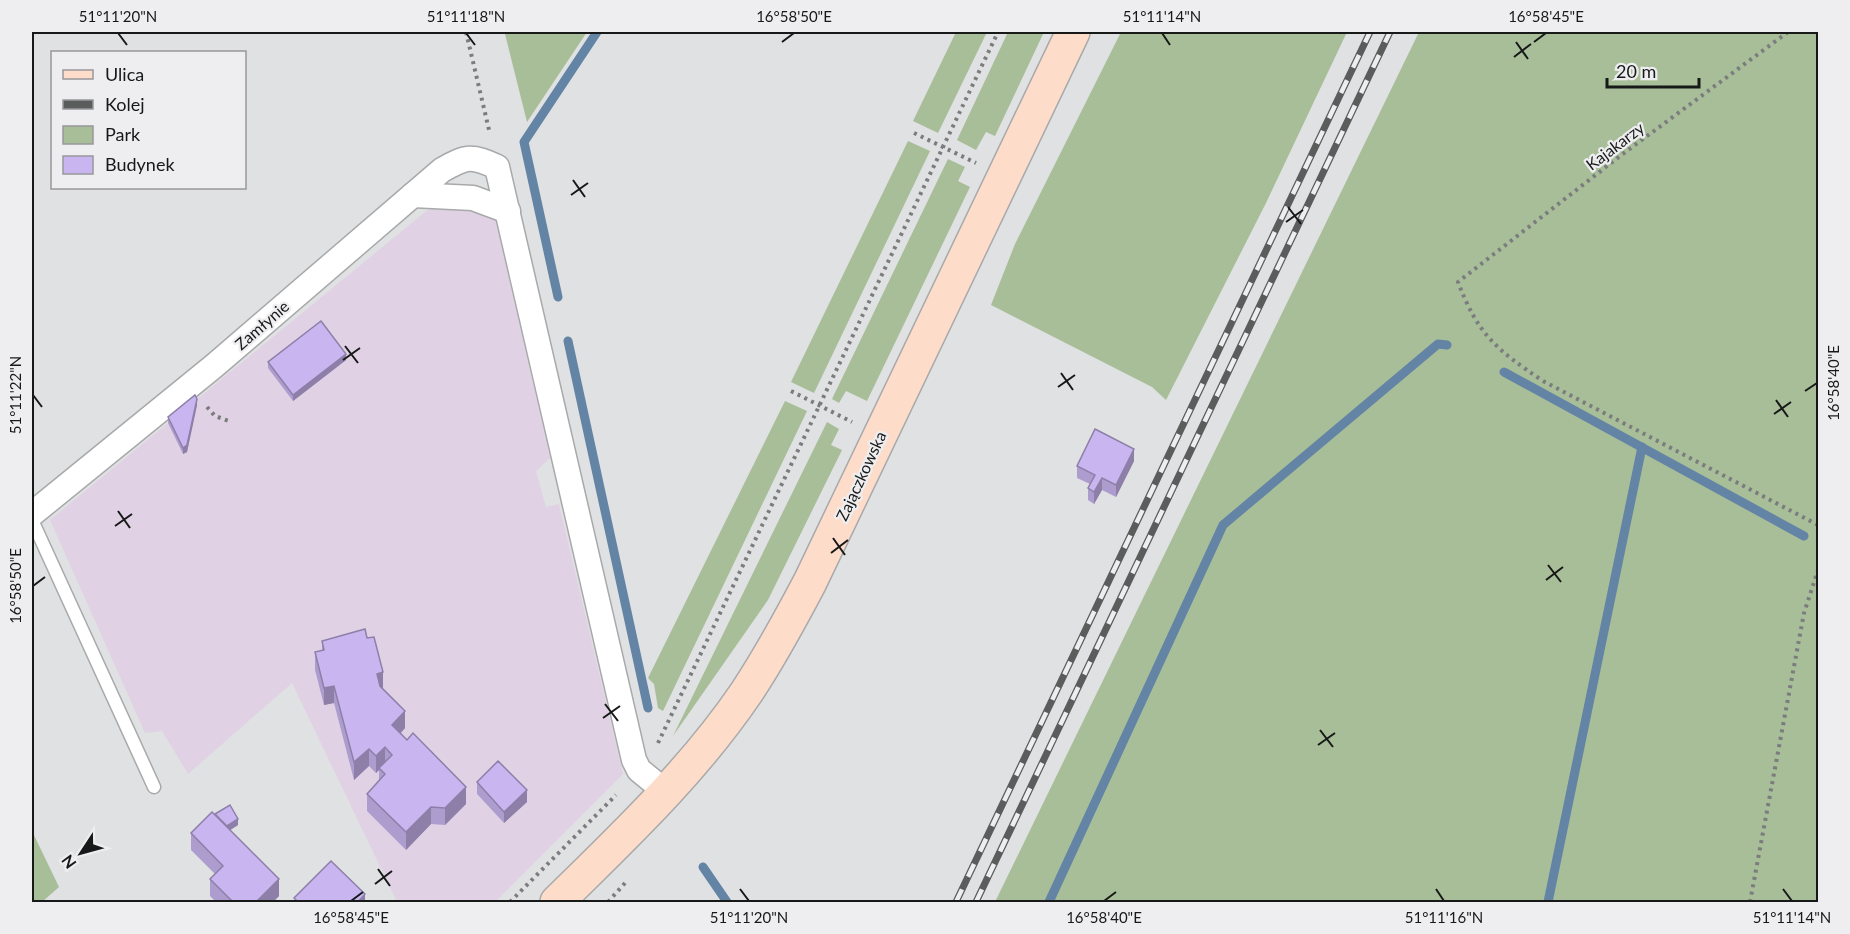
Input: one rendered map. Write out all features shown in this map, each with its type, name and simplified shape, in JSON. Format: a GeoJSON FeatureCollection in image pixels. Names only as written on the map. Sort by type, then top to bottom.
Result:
{"type":"FeatureCollection","features":[{"type":"Feature","properties":{"kind":"main road","name":"Zajączkowska"},"geometry":{"type":"LineString","coordinates":[[557,903],[666,792],[745,694],[778,643],[880,436],[1073,32]]}},
{"type":"Feature","properties":{"kind":"street","name":"Zamłynie"},"geometry":{"type":"LineString","coordinates":[[32,514],[214,366],[442,170],[463,159],[475,157],[497,167]]}},
{"type":"Feature","properties":{"kind":"street"},"geometry":{"type":"LineString","coordinates":[[497,167],[634,760],[639,770],[666,792]]}},
{"type":"Feature","properties":{"kind":"street"},"geometry":{"type":"LineString","coordinates":[[413,195],[473,198],[508,211]]}},
{"type":"Feature","properties":{"kind":"lane"},"geometry":{"type":"LineString","coordinates":[[32,520],[154,787]]}},
{"type":"Feature","properties":{"kind":"path"},"geometry":{"type":"LineString","coordinates":[[466,32],[497,167]]}},
{"type":"Feature","properties":{"kind":"path"},"geometry":{"type":"LineString","coordinates":[[656,746],[998,32]]}},
{"type":"Feature","properties":{"kind":"path","name":"Kajakarzy"},"geometry":{"type":"LineString","coordinates":[[1788,32],[1620,156],[1458,282],[1470,315],[1503,354],[1543,381],[1818,525]]}},
{"type":"Feature","properties":{"kind":"path"},"geometry":{"type":"LineString","coordinates":[[914,134],[1004,176]]}},
{"type":"Feature","properties":{"kind":"path"},"geometry":{"type":"LineString","coordinates":[[791,391],[880,436]]}},
{"type":"Feature","properties":{"kind":"path"},"geometry":{"type":"LineString","coordinates":[[1750,903],[1804,613],[1818,570]]}},
{"type":"Feature","properties":{"kind":"path"},"geometry":{"type":"LineString","coordinates":[[510,903],[521,889],[621,790]]}},
{"type":"Feature","properties":{"kind":"path"},"geometry":{"type":"LineString","coordinates":[[608,903],[632,876]]}},
{"type":"Feature","properties":{"kind":"path"},"geometry":{"type":"LineString","coordinates":[[515,903],[521,889]]}},
{"type":"Feature","properties":{"kind":"shaded area"},"geometry":{"type":"Polygon","coordinates":[[[436,203],[494,214],[550,458],[536,471],[546,507],[559,504],[623,774],[495,902],[397,902],[292,683],[188,774],[162,731],[145,733],[50,520],[436,203]]]}},
{"type":"Feature","properties":{"kind":"green space"},"geometry":{"type":"Polygon","coordinates":[[[505,32],[587,32],[527,122],[505,34],[505,32]]]}},
{"type":"Feature","properties":{"kind":"green space"},"geometry":{"type":"Polygon","coordinates":[[[956,32],[987,32],[938,133],[913,121],[956,32]]]}},
{"type":"Feature","properties":{"kind":"green space"},"geometry":{"type":"Polygon","coordinates":[[[1008,32],[1044,32],[995,136],[986,132],[976,150],[957,140],[1008,32]]]}},
{"type":"Feature","properties":{"kind":"green space"},"geometry":{"type":"Polygon","coordinates":[[[1121,32],[1347,32],[1266,203],[1166,400],[1152,387],[991,305],[1015,244],[1121,32]]]}},
{"type":"Feature","properties":{"kind":"green space"},"geometry":{"type":"Polygon","coordinates":[[[1419,32],[1818,32],[1818,902],[995,902],[1419,32]]]}},
{"type":"Feature","properties":{"kind":"green space"},"geometry":{"type":"Polygon","coordinates":[[[908,141],[930,151],[814,393],[791,382],[908,141]]]}},
{"type":"Feature","properties":{"kind":"green space"},"geometry":{"type":"Polygon","coordinates":[[[948,159],[965,167],[958,181],[970,187],[867,401],[846,391],[839,403],[832,399],[948,159]]]}},
{"type":"Feature","properties":{"kind":"green space"},"geometry":{"type":"Polygon","coordinates":[[[785,401],[807,411],[663,711],[658,708],[654,684],[648,678],[785,401]]]}},
{"type":"Feature","properties":{"kind":"green space"},"geometry":{"type":"Polygon","coordinates":[[[827,422],[839,429],[831,445],[842,450],[768,600],[673,736],[827,422]]]}},
{"type":"Feature","properties":{"kind":"green space"},"geometry":{"type":"Polygon","coordinates":[[[32,831],[59,887],[42,902],[32,902],[32,831]]]}},
{"type":"Feature","properties":{"kind":"building"},"geometry":{"type":"Polygon","coordinates":[[[321,321],[346,354],[293,395],[268,362],[321,321]]]}},
{"type":"Feature","properties":{"kind":"building"},"geometry":{"type":"Polygon","coordinates":[[[195,395],[197,399],[187,445],[183,448],[168,417],[195,395]]]}},
{"type":"Feature","properties":{"kind":"building"},"geometry":{"type":"Polygon","coordinates":[[[1095,429],[1134,449],[1116,485],[1102,478],[1094,492],[1088,488],[1095,475],[1077,466],[1095,429]]]}},
{"type":"Feature","properties":{"kind":"building"},"geometry":{"type":"Polygon","coordinates":[[[365,629],[367,638],[374,637],[383,672],[377,674],[380,686],[405,711],[392,725],[407,740],[413,733],[466,787],[445,808],[431,807],[406,832],[367,794],[385,774],[379,768],[392,755],[385,747],[376,756],[369,749],[354,762],[334,686],[324,688],[315,652],[324,650],[322,641],[365,629]]]}},
{"type":"Feature","properties":{"kind":"building"},"geometry":{"type":"Polygon","coordinates":[[[498,761],[527,790],[504,812],[477,782],[498,761]]]}},
{"type":"Feature","properties":{"kind":"building"},"geometry":{"type":"Polygon","coordinates":[[[230,805],[238,819],[227,826],[215,814],[230,805]]]}},
{"type":"Feature","properties":{"kind":"building"},"geometry":{"type":"Polygon","coordinates":[[[212,812],[279,879],[255,903],[234,903],[210,879],[223,866],[191,833],[212,812]]]}},
{"type":"Feature","properties":{"kind":"building"},"geometry":{"type":"Polygon","coordinates":[[[331,861],[365,894],[357,903],[299,903],[294,898],[331,861]]]}},
{"type":"Feature","properties":{"kind":"waterway"},"geometry":{"type":"LineString","coordinates":[[558,297],[524,142],[597,32]]}},
{"type":"Feature","properties":{"kind":"waterway"},"geometry":{"type":"LineString","coordinates":[[568,341],[648,708]]}},
{"type":"Feature","properties":{"kind":"waterway"},"geometry":{"type":"LineString","coordinates":[[1049,902],[1223,525],[1438,344],[1447,345]]}},
{"type":"Feature","properties":{"kind":"waterway"},"geometry":{"type":"LineString","coordinates":[[1504,372],[1804,536]]}},
{"type":"Feature","properties":{"kind":"waterway"},"geometry":{"type":"LineString","coordinates":[[1548,902],[1642,447]]}},
{"type":"Feature","properties":{"kind":"waterway"},"geometry":{"type":"LineString","coordinates":[[703,867],[727,902]]}},
{"type":"Feature","properties":{"kind":"railway"},"geometry":{"type":"LineString","coordinates":[[956,902],[1370,32]]}},
{"type":"Feature","properties":{"kind":"railway"},"geometry":{"type":"LineString","coordinates":[[976,902],[1390,32]]}}]}
